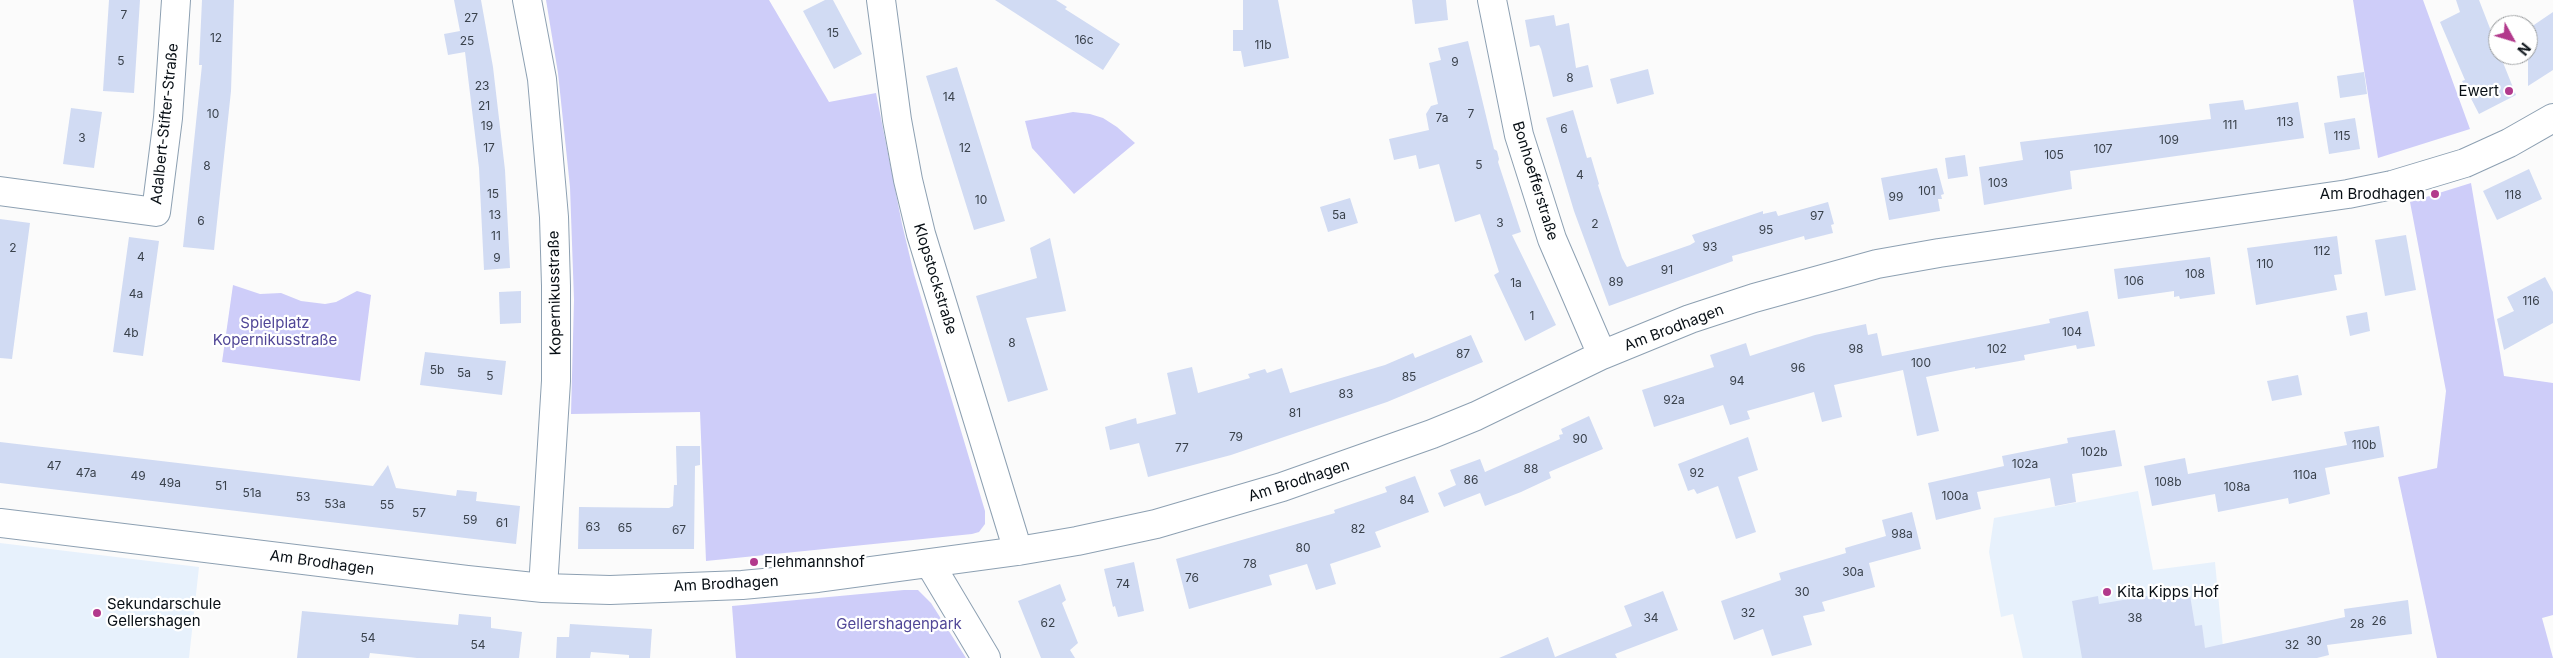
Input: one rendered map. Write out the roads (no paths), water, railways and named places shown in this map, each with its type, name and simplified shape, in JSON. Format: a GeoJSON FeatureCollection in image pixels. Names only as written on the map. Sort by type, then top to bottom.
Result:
{"type":"FeatureCollection","features":[{"type":"Feature","properties":{"kind":"street","name":"Adalbert-Stifter-Straße"},"geometry":{"type":"LineString","coordinates":[[0,191],[156,212],[168,118],[176,0]]}},
{"type":"Feature","properties":{"kind":"street","name":"Kopernikusstraße"},"geometry":{"type":"LineString","coordinates":[[527,0],[542,79],[554,217],[556,286],[556,381],[543,588]]}},
{"type":"Feature","properties":{"kind":"street","name":"Klopstockstraße"},"geometry":{"type":"LineString","coordinates":[[882,0],[892,87],[908,180],[919,229],[1018,551]]}},
{"type":"Feature","properties":{"kind":"street","name":"Bonhoefferstraße"},"geometry":{"type":"LineString","coordinates":[[1492,0],[1519,135],[1552,239],[1602,355]]}},
{"type":"Feature","properties":{"kind":"street","name":"Am Brodhagen"},"geometry":{"type":"LineString","coordinates":[[0,523],[242,552],[362,569],[543,588],[610,590],[742,584],[818,578],[1018,551],[1077,541],[1156,524],[1282,487],[1380,454],[1476,416],[1602,355],[1690,320],[1736,304],[1877,264],[2392,186],[2465,164],[2509,143],[2553,118]]}},
{"type":"Feature","properties":{"kind":"street"},"geometry":{"type":"LineString","coordinates":[[930,564],[986,658]]}},
{"type":"Feature","properties":{"kind":"place","name":"Ewert"},"geometry":{"type":"Point","coordinates":[2509,91]}},
{"type":"Feature","properties":{"kind":"place","name":"Am Brodhagen"},"geometry":{"type":"Point","coordinates":[2435,194]}},
{"type":"Feature","properties":{"kind":"place","name":"Flehmannshof"},"geometry":{"type":"Point","coordinates":[754,562]}},
{"type":"Feature","properties":{"kind":"place","name":"Kita Kipps Hof"},"geometry":{"type":"Point","coordinates":[2107,592]}},
{"type":"Feature","properties":{"kind":"place","name":"Sekundarschule Gellershagen"},"geometry":{"type":"Point","coordinates":[97,613]}},
{"type":"Feature","properties":{"kind":"park label","name":"Spielplatz Kopernikusstraße"},"geometry":{"type":"Point","coordinates":[275,332]}},
{"type":"Feature","properties":{"kind":"park label","name":"Gellershagenpark"},"geometry":{"type":"Point","coordinates":[899,624]}}]}
